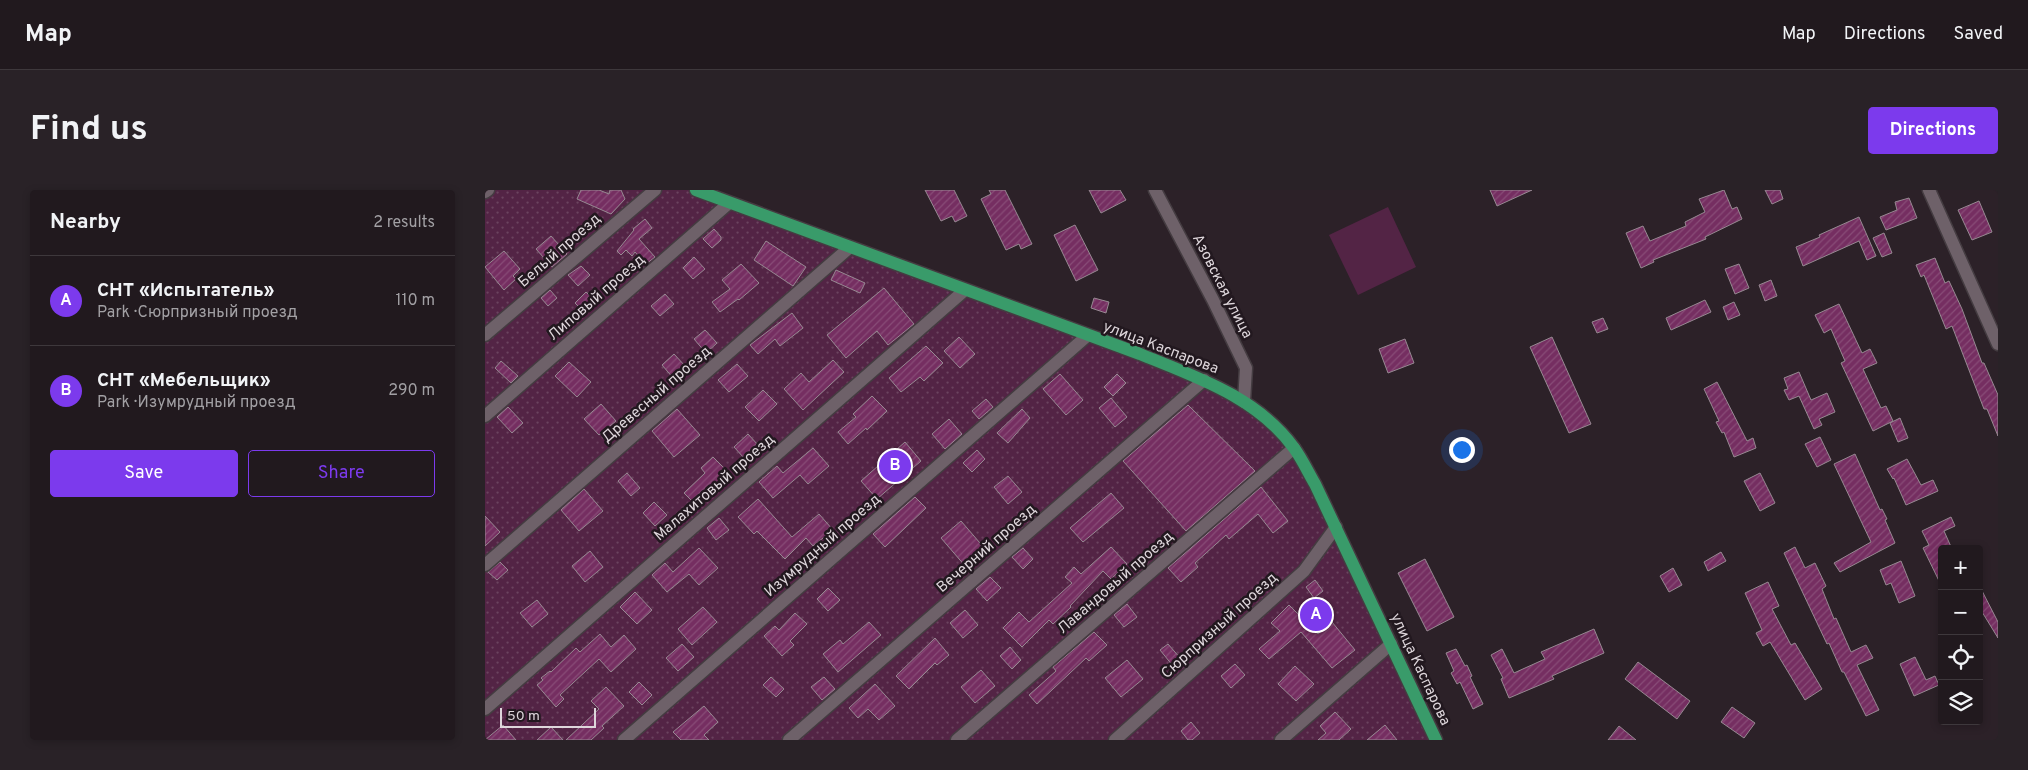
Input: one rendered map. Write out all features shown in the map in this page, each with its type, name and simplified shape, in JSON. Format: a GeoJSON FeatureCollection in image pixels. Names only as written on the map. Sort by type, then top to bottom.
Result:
{"type":"FeatureCollection","features":[{"type":"Feature","properties":{"kind":"main road","name":"улица Каспарова"},"geometry":{"type":"LineString","coordinates":[[695,190],[1204,380],[1244,402],[1281,433],[1294,448],[1315,484],[1436,740]]}},
{"type":"Feature","properties":{"kind":"street","name":"Белый проезд"},"geometry":{"type":"LineString","coordinates":[[485,335],[655,190]]}},
{"type":"Feature","properties":{"kind":"street","name":"Азовская улица"},"geometry":{"type":"LineString","coordinates":[[1155,190],[1213,300],[1246,368],[1244,402]]}},
{"type":"Feature","properties":{"kind":"street"},"geometry":{"type":"LineString","coordinates":[[1929,190],[1998,344]]}},
{"type":"Feature","properties":{"kind":"street","name":"Липовый проезд"},"geometry":{"type":"LineString","coordinates":[[485,416],[729,203]]}},
{"type":"Feature","properties":{"kind":"street","name":"Древесный проезд"},"geometry":{"type":"LineString","coordinates":[[485,565],[849,248]]}},
{"type":"Feature","properties":{"kind":"street","name":"Малахитовый проезд"},"geometry":{"type":"LineString","coordinates":[[485,709],[965,290]]}},
{"type":"Feature","properties":{"kind":"street","name":"Изумрудный проезд"},"geometry":{"type":"LineString","coordinates":[[624,740],[1087,336]]}},
{"type":"Feature","properties":{"kind":"street","name":"Вечерний проезд"},"geometry":{"type":"LineString","coordinates":[[789,740],[1204,380]]}},
{"type":"Feature","properties":{"kind":"street","name":"Лавандовый проезд"},"geometry":{"type":"LineString","coordinates":[[957,740],[1294,448]]}},
{"type":"Feature","properties":{"kind":"street","name":"Сюрпризный проезд"},"geometry":{"type":"LineString","coordinates":[[1115,740],[1304,571],[1336,527]]}},
{"type":"Feature","properties":{"kind":"street"},"geometry":{"type":"LineString","coordinates":[[1281,740],[1391,644]]}},
{"type":"Feature","properties":{"kind":"shaded area"},"geometry":{"type":"Polygon","coordinates":[[[485,190],[696,190],[1232,394],[1294,448],[1436,740],[485,740],[485,190]]]}},
{"type":"Feature","properties":{"kind":"shaded area"},"geometry":{"type":"Polygon","coordinates":[[[1388,207],[1416,267],[1358,295],[1329,235],[1388,207]]]}},
{"type":"Feature","properties":{"kind":"building"},"geometry":{"type":"Polygon","coordinates":[[[581,190],[599,190],[609,194],[610,190],[621,190],[625,199],[611,214],[577,199],[581,190]]]}},
{"type":"Feature","properties":{"kind":"building"},"geometry":{"type":"Polygon","coordinates":[[[925,190],[954,190],[967,216],[955,222],[952,216],[941,221],[925,190]]]}},
{"type":"Feature","properties":{"kind":"building"},"geometry":{"type":"Polygon","coordinates":[[[989,190],[1005,190],[1032,244],[1021,249],[1019,244],[1006,250],[981,199],[991,194],[989,190]]]}},
{"type":"Feature","properties":{"kind":"building"},"geometry":{"type":"Polygon","coordinates":[[[1089,190],[1120,190],[1126,200],[1101,213],[1089,190]]]}},
{"type":"Feature","properties":{"kind":"building"},"geometry":{"type":"Polygon","coordinates":[[[1490,190],[1532,190],[1497,206],[1490,190]]]}},
{"type":"Feature","properties":{"kind":"building"},"geometry":{"type":"Polygon","coordinates":[[[1724,190],[1732,209],[1737,207],[1742,219],[1705,237],[1706,239],[1653,260],[1654,262],[1641,268],[1626,233],[1643,226],[1650,241],[1686,226],[1685,222],[1705,212],[1699,199],[1724,190]]]}},
{"type":"Feature","properties":{"kind":"building"},"geometry":{"type":"Polygon","coordinates":[[[1765,190],[1780,190],[1783,199],[1772,204],[1765,190]]]}},
{"type":"Feature","properties":{"kind":"building"},"geometry":{"type":"Polygon","coordinates":[[[1909,198],[1917,218],[1886,230],[1880,217],[1897,210],[1895,202],[1909,198]]]}},
{"type":"Feature","properties":{"kind":"building"},"geometry":{"type":"Polygon","coordinates":[[[1979,201],[1992,232],[1972,240],[1958,210],[1979,201]]]}},
{"type":"Feature","properties":{"kind":"building"},"geometry":{"type":"Polygon","coordinates":[[[1859,217],[1876,256],[1867,260],[1859,241],[1803,266],[1796,247],[1859,217]]]}},
{"type":"Feature","properties":{"kind":"building"},"geometry":{"type":"Polygon","coordinates":[[[645,219],[652,228],[639,239],[655,257],[646,264],[635,252],[632,256],[626,250],[621,255],[617,251],[633,229],[645,219]]]}},
{"type":"Feature","properties":{"kind":"building"},"geometry":{"type":"Polygon","coordinates":[[[1075,225],[1098,270],[1076,281],[1054,235],[1075,225]]]}},
{"type":"Feature","properties":{"kind":"building"},"geometry":{"type":"Polygon","coordinates":[[[714,229],[721,237],[721,240],[712,248],[703,239],[714,229]]]}},
{"type":"Feature","properties":{"kind":"building"},"geometry":{"type":"Polygon","coordinates":[[[1884,233],[1892,253],[1882,257],[1873,238],[1884,233]]]}},
{"type":"Feature","properties":{"kind":"building"},"geometry":{"type":"Polygon","coordinates":[[[551,236],[567,254],[552,267],[536,249],[551,236]]]}},
{"type":"Feature","properties":{"kind":"building"},"geometry":{"type":"Polygon","coordinates":[[[766,241],[806,267],[793,286],[754,260],[766,241]]]}},
{"type":"Feature","properties":{"kind":"building"},"geometry":{"type":"Polygon","coordinates":[[[504,251],[520,269],[513,276],[516,279],[504,290],[485,267],[504,251]]]}},
{"type":"Feature","properties":{"kind":"building"},"geometry":{"type":"Polygon","coordinates":[[[694,257],[705,269],[693,279],[683,268],[694,257]]]}},
{"type":"Feature","properties":{"kind":"building"},"geometry":{"type":"Polygon","coordinates":[[[1935,258],[1945,283],[1949,281],[1962,309],[1982,363],[1984,363],[1998,395],[1998,436],[1987,409],[1984,409],[1952,326],[1946,329],[1924,275],[1921,277],[1916,265],[1935,258]]]}},
{"type":"Feature","properties":{"kind":"building"},"geometry":{"type":"Polygon","coordinates":[[[741,264],[759,283],[739,300],[720,312],[712,302],[730,289],[722,280],[741,264]]]}},
{"type":"Feature","properties":{"kind":"building"},"geometry":{"type":"Polygon","coordinates":[[[1739,264],[1749,288],[1735,294],[1725,269],[1739,264]]]}},
{"type":"Feature","properties":{"kind":"building"},"geometry":{"type":"Polygon","coordinates":[[[581,266],[590,275],[578,286],[568,275],[581,266]]]}},
{"type":"Feature","properties":{"kind":"building"},"geometry":{"type":"Polygon","coordinates":[[[836,270],[865,283],[860,293],[831,280],[836,270]]]}},
{"type":"Feature","properties":{"kind":"building"},"geometry":{"type":"Polygon","coordinates":[[[1771,280],[1777,296],[1765,301],[1759,285],[1771,280]]]}},
{"type":"Feature","properties":{"kind":"building"},"geometry":{"type":"Polygon","coordinates":[[[884,288],[914,324],[888,345],[877,331],[846,358],[827,335],[884,288]]]}},
{"type":"Feature","properties":{"kind":"building"},"geometry":{"type":"Polygon","coordinates":[[[550,290],[557,298],[548,306],[541,298],[550,290]]]}},
{"type":"Feature","properties":{"kind":"building"},"geometry":{"type":"Polygon","coordinates":[[[586,292],[597,303],[586,314],[575,303],[586,292]]]}},
{"type":"Feature","properties":{"kind":"building"},"geometry":{"type":"Polygon","coordinates":[[[665,294],[674,304],[660,316],[651,306],[665,294]]]}},
{"type":"Feature","properties":{"kind":"building"},"geometry":{"type":"Polygon","coordinates":[[[1094,298],[1109,302],[1106,313],[1091,308],[1094,298]]]}},
{"type":"Feature","properties":{"kind":"building"},"geometry":{"type":"Polygon","coordinates":[[[1705,300],[1711,312],[1671,330],[1666,318],[1705,300]]]}},
{"type":"Feature","properties":{"kind":"building"},"geometry":{"type":"Polygon","coordinates":[[[1734,302],[1740,315],[1728,320],[1723,307],[1734,302]]]}},
{"type":"Feature","properties":{"kind":"building"},"geometry":{"type":"Polygon","coordinates":[[[1839,304],[1862,353],[1870,349],[1877,363],[1863,369],[1881,408],[1886,406],[1893,421],[1873,431],[1841,363],[1845,361],[1831,329],[1824,333],[1815,315],[1839,304]]]}},
{"type":"Feature","properties":{"kind":"building"},"geometry":{"type":"Polygon","coordinates":[[[792,313],[803,328],[780,346],[775,339],[758,354],[750,345],[792,313]]]}},
{"type":"Feature","properties":{"kind":"building"},"geometry":{"type":"Polygon","coordinates":[[[1603,318],[1608,329],[1597,333],[1592,322],[1603,318]]]}},
{"type":"Feature","properties":{"kind":"building"},"geometry":{"type":"Polygon","coordinates":[[[705,330],[717,343],[706,353],[694,339],[705,330]]]}},
{"type":"Feature","properties":{"kind":"building"},"geometry":{"type":"Polygon","coordinates":[[[959,337],[975,354],[960,368],[944,351],[959,337]]]}},
{"type":"Feature","properties":{"kind":"building"},"geometry":{"type":"Polygon","coordinates":[[[1552,337],[1591,424],[1569,433],[1530,347],[1552,337]]]}},
{"type":"Feature","properties":{"kind":"building"},"geometry":{"type":"Polygon","coordinates":[[[1405,339],[1414,363],[1388,373],[1379,349],[1405,339]]]}},
{"type":"Feature","properties":{"kind":"building"},"geometry":{"type":"Polygon","coordinates":[[[926,346],[943,363],[924,381],[920,377],[901,392],[889,378],[926,346]]]}},
{"type":"Feature","properties":{"kind":"building"},"geometry":{"type":"Polygon","coordinates":[[[674,354],[686,367],[674,379],[662,365],[674,354]]]}},
{"type":"Feature","properties":{"kind":"building"},"geometry":{"type":"Polygon","coordinates":[[[833,360],[844,372],[803,410],[784,389],[801,373],[809,382],[833,360]]]}},
{"type":"Feature","properties":{"kind":"building"},"geometry":{"type":"Polygon","coordinates":[[[501,361],[518,376],[511,383],[495,368],[501,361]]]}},
{"type":"Feature","properties":{"kind":"building"},"geometry":{"type":"Polygon","coordinates":[[[569,362],[591,382],[577,397],[555,376],[569,362]]]}},
{"type":"Feature","properties":{"kind":"building"},"geometry":{"type":"Polygon","coordinates":[[[737,364],[748,376],[729,392],[718,380],[737,364]]]}},
{"type":"Feature","properties":{"kind":"building"},"geometry":{"type":"Polygon","coordinates":[[[1799,372],[1811,400],[1827,393],[1835,412],[1819,419],[1822,425],[1814,429],[1799,396],[1789,400],[1784,390],[1788,389],[1784,378],[1799,372]]]}},
{"type":"Feature","properties":{"kind":"building"},"geometry":{"type":"Polygon","coordinates":[[[1060,374],[1083,400],[1066,415],[1043,389],[1060,374]]]}},
{"type":"Feature","properties":{"kind":"building"},"geometry":{"type":"Polygon","coordinates":[[[1117,374],[1126,383],[1113,396],[1104,387],[1117,374]]]}},
{"type":"Feature","properties":{"kind":"building"},"geometry":{"type":"Polygon","coordinates":[[[1717,382],[1747,441],[1753,438],[1756,448],[1734,457],[1724,432],[1722,433],[1716,422],[1719,421],[1704,389],[1717,382]]]}},
{"type":"Feature","properties":{"kind":"building"},"geometry":{"type":"Polygon","coordinates":[[[763,390],[777,404],[759,421],[745,407],[763,390]]]}},
{"type":"Feature","properties":{"kind":"building"},"geometry":{"type":"Polygon","coordinates":[[[872,396],[887,411],[867,430],[866,428],[848,444],[838,432],[856,417],[853,414],[872,396]]]}},
{"type":"Feature","properties":{"kind":"building"},"geometry":{"type":"Polygon","coordinates":[[[1111,398],[1127,417],[1115,427],[1099,408],[1111,398]]]}},
{"type":"Feature","properties":{"kind":"building"},"geometry":{"type":"Polygon","coordinates":[[[986,399],[993,407],[979,419],[972,411],[986,399]]]}},
{"type":"Feature","properties":{"kind":"building"},"geometry":{"type":"Polygon","coordinates":[[[601,404],[616,421],[599,435],[584,419],[601,404]]]}},
{"type":"Feature","properties":{"kind":"building"},"geometry":{"type":"Polygon","coordinates":[[[1188,405],[1255,471],[1186,531],[1123,461],[1188,405]]]}},
{"type":"Feature","properties":{"kind":"building"},"geometry":{"type":"Polygon","coordinates":[[[508,407],[523,423],[512,433],[497,417],[508,407]]]}},
{"type":"Feature","properties":{"kind":"building"},"geometry":{"type":"Polygon","coordinates":[[[677,409],[700,435],[674,457],[652,431],[677,409]]]}},
{"type":"Feature","properties":{"kind":"building"},"geometry":{"type":"Polygon","coordinates":[[[1022,409],[1030,418],[1008,443],[997,433],[1022,409]]]}},
{"type":"Feature","properties":{"kind":"building"},"geometry":{"type":"Polygon","coordinates":[[[1900,418],[1908,438],[1898,442],[1890,423],[1900,418]]]}},
{"type":"Feature","properties":{"kind":"building"},"geometry":{"type":"Polygon","coordinates":[[[949,419],[962,434],[945,449],[932,434],[949,419]]]}},
{"type":"Feature","properties":{"kind":"building"},"geometry":{"type":"Polygon","coordinates":[[[748,434],[758,445],[744,458],[734,447],[748,434]]]}},
{"type":"Feature","properties":{"kind":"building"},"geometry":{"type":"Polygon","coordinates":[[[1820,437],[1831,460],[1817,467],[1805,444],[1820,437]]]}},
{"type":"Feature","properties":{"kind":"building"},"geometry":{"type":"Polygon","coordinates":[[[905,442],[921,461],[877,499],[861,481],[905,442]]]}},
{"type":"Feature","properties":{"kind":"building"},"geometry":{"type":"Polygon","coordinates":[[[813,448],[829,466],[808,484],[800,475],[773,498],[759,482],[777,466],[783,473],[813,448]]]}},
{"type":"Feature","properties":{"kind":"building"},"geometry":{"type":"Polygon","coordinates":[[[977,450],[985,459],[972,472],[963,463],[977,450]]]}},
{"type":"Feature","properties":{"kind":"building"},"geometry":{"type":"Polygon","coordinates":[[[1855,454],[1880,510],[1882,509],[1887,519],[1885,520],[1895,543],[1840,572],[1834,563],[1871,542],[1834,464],[1855,454]]]}},
{"type":"Feature","properties":{"kind":"building"},"geometry":{"type":"Polygon","coordinates":[[[713,457],[730,474],[697,506],[684,493],[705,473],[701,468],[713,457]]]}},
{"type":"Feature","properties":{"kind":"building"},"geometry":{"type":"Polygon","coordinates":[[[1907,459],[1921,485],[1933,480],[1938,491],[1906,505],[1894,478],[1887,469],[1907,459]]]}},
{"type":"Feature","properties":{"kind":"building"},"geometry":{"type":"Polygon","coordinates":[[[627,473],[640,488],[631,496],[618,481],[627,473]]]}},
{"type":"Feature","properties":{"kind":"building"},"geometry":{"type":"Polygon","coordinates":[[[1760,473],[1775,503],[1760,511],[1744,481],[1760,473]]]}},
{"type":"Feature","properties":{"kind":"building"},"geometry":{"type":"Polygon","coordinates":[[[1008,476],[1022,492],[1008,504],[994,487],[1008,476]]]}},
{"type":"Feature","properties":{"kind":"building"},"geometry":{"type":"Polygon","coordinates":[[[1261,487],[1288,521],[1273,533],[1258,514],[1229,539],[1226,535],[1195,563],[1198,567],[1181,582],[1168,568],[1261,487]]]}},
{"type":"Feature","properties":{"kind":"building"},"geometry":{"type":"Polygon","coordinates":[[[584,489],[603,511],[579,531],[561,510],[584,489]]]}},
{"type":"Feature","properties":{"kind":"building"},"geometry":{"type":"Polygon","coordinates":[[[1111,493],[1124,508],[1083,542],[1070,528],[1111,493]]]}},
{"type":"Feature","properties":{"kind":"building"},"geometry":{"type":"Polygon","coordinates":[[[915,497],[926,508],[885,547],[873,534],[915,497]]]}},
{"type":"Feature","properties":{"kind":"building"},"geometry":{"type":"Polygon","coordinates":[[[758,499],[792,537],[819,514],[833,530],[813,546],[806,538],[785,559],[757,531],[754,534],[738,517],[758,499]]]}},
{"type":"Feature","properties":{"kind":"building"},"geometry":{"type":"Polygon","coordinates":[[[654,502],[667,515],[655,526],[643,513],[654,502]]]}},
{"type":"Feature","properties":{"kind":"building"},"geometry":{"type":"Polygon","coordinates":[[[485,516],[500,532],[485,546],[485,516]]]}},
{"type":"Feature","properties":{"kind":"building"},"geometry":{"type":"Polygon","coordinates":[[[1951,517],[1955,526],[1944,531],[1950,545],[1938,545],[1938,579],[1923,548],[1929,545],[1922,531],[1951,517]]]}},
{"type":"Feature","properties":{"kind":"building"},"geometry":{"type":"Polygon","coordinates":[[[719,518],[729,530],[716,540],[707,528],[719,518]]]}},
{"type":"Feature","properties":{"kind":"building"},"geometry":{"type":"Polygon","coordinates":[[[961,521],[986,550],[966,567],[941,538],[961,521]]]}},
{"type":"Feature","properties":{"kind":"building"},"geometry":{"type":"Polygon","coordinates":[[[1111,547],[1127,564],[1111,579],[1103,571],[1053,624],[1049,620],[1022,647],[1003,628],[1019,612],[1029,622],[1072,583],[1065,577],[1074,567],[1081,574],[1111,547]]]}},
{"type":"Feature","properties":{"kind":"building"},"geometry":{"type":"Polygon","coordinates":[[[1795,547],[1805,568],[1815,563],[1826,586],[1822,589],[1834,619],[1836,618],[1851,652],[1866,645],[1873,658],[1857,665],[1879,710],[1866,716],[1844,672],[1842,672],[1829,643],[1827,644],[1784,553],[1795,547]]]}},
{"type":"Feature","properties":{"kind":"building"},"geometry":{"type":"Polygon","coordinates":[[[699,548],[718,568],[699,585],[689,574],[667,592],[652,575],[665,563],[673,572],[699,548]]]}},
{"type":"Feature","properties":{"kind":"building"},"geometry":{"type":"Polygon","coordinates":[[[1023,548],[1033,559],[1023,569],[1012,557],[1023,548]]]}},
{"type":"Feature","properties":{"kind":"building"},"geometry":{"type":"Polygon","coordinates":[[[590,551],[603,567],[585,582],[572,566],[590,551]]]}},
{"type":"Feature","properties":{"kind":"building"},"geometry":{"type":"Polygon","coordinates":[[[1721,552],[1726,561],[1708,571],[1704,562],[1721,552]]]}},
{"type":"Feature","properties":{"kind":"building"},"geometry":{"type":"Polygon","coordinates":[[[1425,559],[1454,617],[1427,631],[1398,573],[1425,559]]]}},
{"type":"Feature","properties":{"kind":"building"},"geometry":{"type":"Polygon","coordinates":[[[1901,561],[1915,596],[1899,603],[1891,583],[1886,585],[1880,570],[1901,561]]]}},
{"type":"Feature","properties":{"kind":"building"},"geometry":{"type":"Polygon","coordinates":[[[500,562],[508,570],[497,580],[488,572],[500,562]]]}},
{"type":"Feature","properties":{"kind":"building"},"geometry":{"type":"Polygon","coordinates":[[[1673,568],[1682,585],[1669,592],[1660,576],[1673,568]]]}},
{"type":"Feature","properties":{"kind":"building"},"geometry":{"type":"Polygon","coordinates":[[[990,577],[1001,588],[987,601],[976,589],[990,577]]]}},
{"type":"Feature","properties":{"kind":"building"},"geometry":{"type":"Polygon","coordinates":[[[1315,580],[1323,591],[1314,598],[1306,587],[1315,580]]]}},
{"type":"Feature","properties":{"kind":"building"},"geometry":{"type":"Polygon","coordinates":[[[1768,582],[1779,606],[1772,609],[1791,645],[1795,643],[1822,689],[1805,700],[1770,642],[1763,646],[1756,633],[1762,630],[1745,593],[1768,582]]]}},
{"type":"Feature","properties":{"kind":"building"},"geometry":{"type":"Polygon","coordinates":[[[828,588],[840,600],[828,611],[817,599],[828,588]]]}},
{"type":"Feature","properties":{"kind":"building"},"geometry":{"type":"Polygon","coordinates":[[[635,592],[652,610],[637,624],[620,607],[635,592]]]}},
{"type":"Feature","properties":{"kind":"building"},"geometry":{"type":"Polygon","coordinates":[[[1983,593],[1998,622],[1998,638],[1983,614],[1983,593]]]}},
{"type":"Feature","properties":{"kind":"building"},"geometry":{"type":"Polygon","coordinates":[[[537,600],[548,614],[532,627],[520,613],[537,600]]]}},
{"type":"Feature","properties":{"kind":"building"},"geometry":{"type":"Polygon","coordinates":[[[1127,604],[1137,617],[1124,627],[1114,615],[1127,604]]]}},
{"type":"Feature","properties":{"kind":"building"},"geometry":{"type":"Polygon","coordinates":[[[1289,605],[1318,634],[1332,622],[1355,650],[1332,668],[1301,632],[1269,659],[1259,649],[1280,631],[1271,623],[1289,605]]]}},
{"type":"Feature","properties":{"kind":"building"},"geometry":{"type":"Polygon","coordinates":[[[703,607],[717,622],[692,645],[678,629],[703,607]]]}},
{"type":"Feature","properties":{"kind":"building"},"geometry":{"type":"Polygon","coordinates":[[[965,610],[978,625],[963,638],[950,623],[965,610]]]}},
{"type":"Feature","properties":{"kind":"building"},"geometry":{"type":"Polygon","coordinates":[[[795,613],[807,624],[790,641],[794,645],[782,656],[764,636],[775,626],[779,630],[795,613]]]}},
{"type":"Feature","properties":{"kind":"building"},"geometry":{"type":"Polygon","coordinates":[[[869,622],[881,635],[838,672],[823,654],[840,640],[843,644],[869,622]]]}},
{"type":"Feature","properties":{"kind":"building"},"geometry":{"type":"Polygon","coordinates":[[[1594,629],[1604,653],[1552,676],[1554,679],[1509,698],[1501,679],[1503,678],[1491,655],[1502,649],[1514,673],[1545,659],[1541,652],[1594,629]]]}},
{"type":"Feature","properties":{"kind":"building"},"geometry":{"type":"Polygon","coordinates":[[[1094,632],[1107,645],[1089,661],[1086,658],[1037,704],[1029,695],[1056,671],[1053,667],[1094,632]]]}},
{"type":"Feature","properties":{"kind":"building"},"geometry":{"type":"Polygon","coordinates":[[[600,634],[611,647],[624,635],[636,649],[611,672],[599,659],[560,695],[564,699],[556,707],[537,685],[543,680],[541,678],[551,672],[576,648],[580,652],[600,634]]]}},
{"type":"Feature","properties":{"kind":"building"},"geometry":{"type":"Polygon","coordinates":[[[935,638],[949,655],[937,665],[935,663],[909,689],[896,676],[935,638]]]}},
{"type":"Feature","properties":{"kind":"building"},"geometry":{"type":"Polygon","coordinates":[[[682,644],[694,657],[678,671],[666,658],[682,644]]]}},
{"type":"Feature","properties":{"kind":"building"},"geometry":{"type":"Polygon","coordinates":[[[1168,644],[1181,659],[1173,666],[1160,650],[1168,644]]]}},
{"type":"Feature","properties":{"kind":"building"},"geometry":{"type":"Polygon","coordinates":[[[1010,647],[1021,660],[1012,669],[1000,656],[1010,647]]]}},
{"type":"Feature","properties":{"kind":"building"},"geometry":{"type":"Polygon","coordinates":[[[1456,649],[1465,666],[1467,665],[1472,676],[1470,677],[1483,704],[1473,709],[1460,682],[1457,684],[1451,673],[1454,671],[1446,653],[1456,649]]]}},
{"type":"Feature","properties":{"kind":"building"},"geometry":{"type":"Polygon","coordinates":[[[1915,657],[1926,680],[1935,676],[1938,685],[1914,696],[1900,664],[1915,657]]]}},
{"type":"Feature","properties":{"kind":"building"},"geometry":{"type":"Polygon","coordinates":[[[1127,660],[1143,679],[1121,697],[1105,678],[1127,660]]]}},
{"type":"Feature","properties":{"kind":"building"},"geometry":{"type":"Polygon","coordinates":[[[1638,662],[1690,701],[1677,719],[1625,679],[1638,662]]]}},
{"type":"Feature","properties":{"kind":"building"},"geometry":{"type":"Polygon","coordinates":[[[1235,664],[1245,675],[1231,688],[1221,676],[1235,664]]]}},
{"type":"Feature","properties":{"kind":"building"},"geometry":{"type":"Polygon","coordinates":[[[1295,666],[1314,684],[1296,701],[1278,684],[1295,666]]]}},
{"type":"Feature","properties":{"kind":"building"},"geometry":{"type":"Polygon","coordinates":[[[981,670],[995,686],[975,703],[961,687],[981,670]]]}},
{"type":"Feature","properties":{"kind":"building"},"geometry":{"type":"Polygon","coordinates":[[[771,677],[784,689],[776,697],[763,685],[771,677]]]}},
{"type":"Feature","properties":{"kind":"building"},"geometry":{"type":"Polygon","coordinates":[[[824,677],[835,689],[822,700],[811,687],[824,677]]]}},
{"type":"Feature","properties":{"kind":"building"},"geometry":{"type":"Polygon","coordinates":[[[639,682],[652,695],[642,705],[629,692],[639,682]]]}},
{"type":"Feature","properties":{"kind":"building"},"geometry":{"type":"Polygon","coordinates":[[[875,684],[895,706],[879,720],[868,709],[858,718],[849,708],[875,684]]]}},
{"type":"Feature","properties":{"kind":"building"},"geometry":{"type":"Polygon","coordinates":[[[606,687],[624,706],[602,726],[604,728],[591,740],[566,740],[599,709],[591,701],[606,687]]]}},
{"type":"Feature","properties":{"kind":"building"},"geometry":{"type":"Polygon","coordinates":[[[704,706],[718,722],[704,735],[709,740],[681,740],[673,732],[704,706]]]}},
{"type":"Feature","properties":{"kind":"building"},"geometry":{"type":"Polygon","coordinates":[[[1732,707],[1755,723],[1744,738],[1721,722],[1732,707]]]}},
{"type":"Feature","properties":{"kind":"building"},"geometry":{"type":"Polygon","coordinates":[[[1335,712],[1351,729],[1339,740],[1318,740],[1326,733],[1320,726],[1335,712]]]}},
{"type":"Feature","properties":{"kind":"building"},"geometry":{"type":"Polygon","coordinates":[[[1191,722],[1200,733],[1192,740],[1188,740],[1181,731],[1191,722]]]}},
{"type":"Feature","properties":{"kind":"building"},"geometry":{"type":"Polygon","coordinates":[[[503,725],[516,740],[485,740],[503,725]]]}},
{"type":"Feature","properties":{"kind":"building"},"geometry":{"type":"Polygon","coordinates":[[[1385,725],[1397,740],[1367,740],[1385,725]]]}},
{"type":"Feature","properties":{"kind":"building"},"geometry":{"type":"Polygon","coordinates":[[[1619,726],[1636,740],[1608,740],[1619,726]]]}},
{"type":"Feature","properties":{"kind":"building"},"geometry":{"type":"Polygon","coordinates":[[[551,727],[563,740],[537,740],[551,727]]]}},
{"type":"Feature","properties":{"kind":"place","name":"СНТ «Мебельщик»"},"geometry":{"type":"Point","coordinates":[895,466]}},
{"type":"Feature","properties":{"kind":"place","name":"СНТ «Испытатель»"},"geometry":{"type":"Point","coordinates":[1316,615]}}]}
